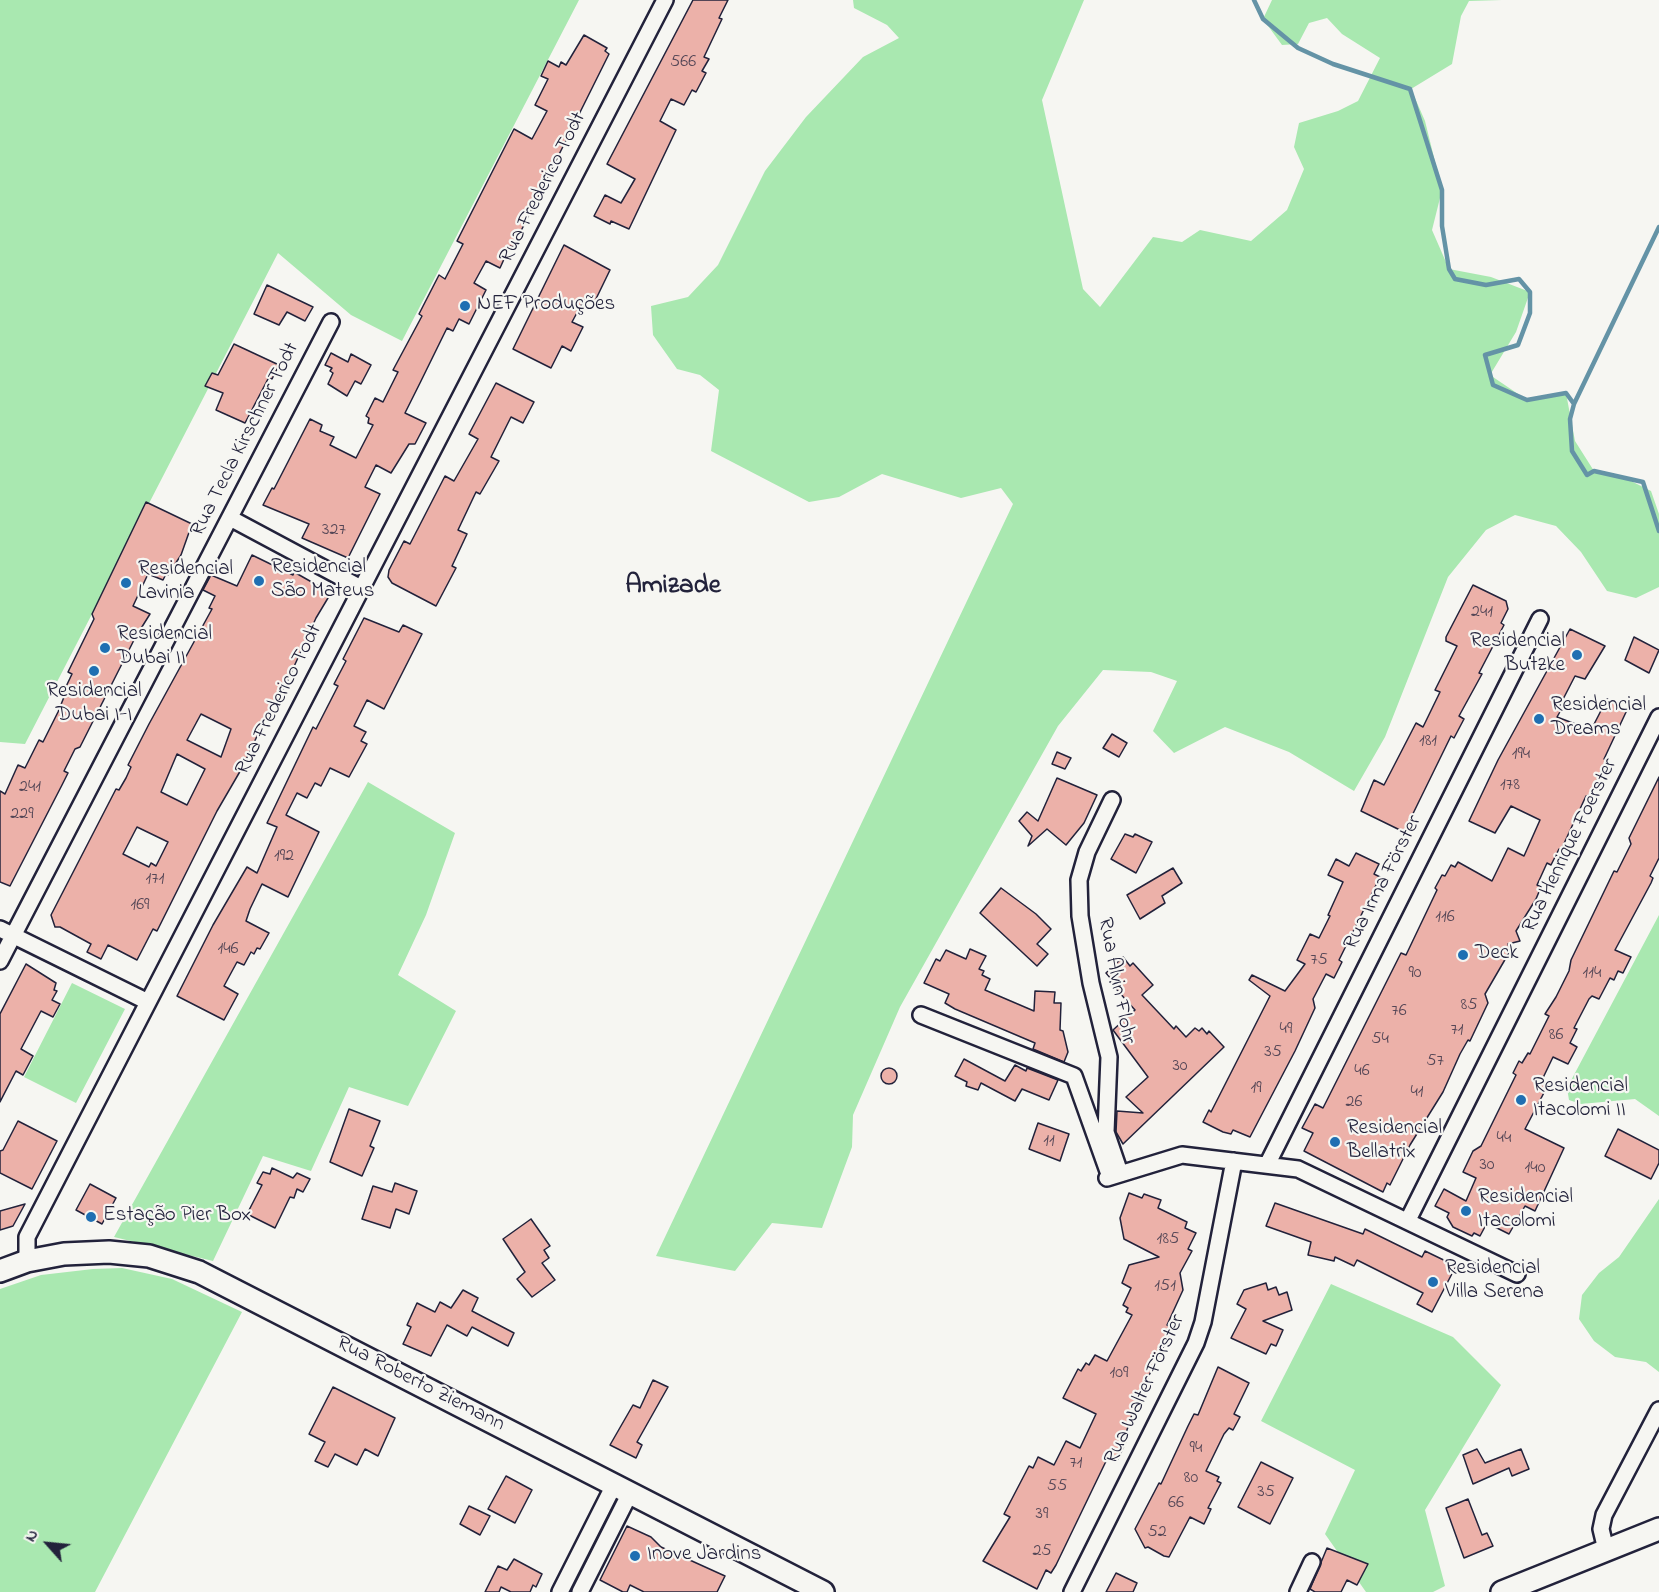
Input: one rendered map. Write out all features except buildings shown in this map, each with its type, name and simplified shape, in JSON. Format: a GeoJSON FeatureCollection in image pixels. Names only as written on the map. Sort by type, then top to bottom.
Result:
{"type":"FeatureCollection","features":[{"type":"Feature","properties":{"kind":"main road","name":"Rua Roberto Ziemann"},"geometry":{"type":"LineString","coordinates":[[0,1271],[64,1254],[109,1252],[149,1256],[179,1264],[235,1289],[823,1592]]}},
{"type":"Feature","properties":{"kind":"main road"},"geometry":{"type":"LineString","coordinates":[[1508,1591],[1659,1529]]}},
{"type":"Feature","properties":{"kind":"street","name":"Rua Frederico Todt"},"geometry":{"type":"LineString","coordinates":[[27,1262],[27,1237],[665,0]]}},
{"type":"Feature","properties":{"kind":"street","name":"Rua Tecla Kirschner Todt"},"geometry":{"type":"LineString","coordinates":[[0,961],[6,933],[230,518],[331,322]]}},
{"type":"Feature","properties":{"kind":"street"},"geometry":{"type":"LineString","coordinates":[[230,518],[361,588]]}},
{"type":"Feature","properties":{"kind":"street","name":"Rua Irma Förster"},"geometry":{"type":"LineString","coordinates":[[1267,1165],[1540,619]]}},
{"type":"Feature","properties":{"kind":"street","name":"Rua Henrique Foerster"},"geometry":{"type":"LineString","coordinates":[[1408,1221],[1659,717]]}},
{"type":"Feature","properties":{"kind":"street","name":"Rua Alvin Flohr"},"geometry":{"type":"LineString","coordinates":[[1112,800],[1087,852],[1079,880],[1080,916],[1091,983],[1109,1057],[1110,1078],[1106,1132],[1112,1176]]}},
{"type":"Feature","properties":{"kind":"street"},"geometry":{"type":"LineString","coordinates":[[6,933],[148,1002]]}},
{"type":"Feature","properties":{"kind":"street"},"geometry":{"type":"LineString","coordinates":[[921,1015],[1074,1076],[1112,1176],[1182,1155],[1306,1172],[1516,1274]]}},
{"type":"Feature","properties":{"kind":"street","name":"Rua Walter Förster"},"geometry":{"type":"LineString","coordinates":[[1072,1592],[1196,1342],[1205,1314],[1234,1161]]}},
{"type":"Feature","properties":{"kind":"street"},"geometry":{"type":"LineString","coordinates":[[1606,1550],[1601,1529],[1604,1515],[1659,1410]]}},
{"type":"Feature","properties":{"kind":"street"},"geometry":{"type":"LineString","coordinates":[[560,1592],[622,1489]]}},
{"type":"Feature","properties":{"kind":"street"},"geometry":{"type":"LineString","coordinates":[[580,1592],[622,1489]]}},
{"type":"Feature","properties":{"kind":"street"},"geometry":{"type":"LineString","coordinates":[[1298,1592],[1312,1562]]}},
{"type":"Feature","properties":{"kind":"green space"},"geometry":{"type":"Polygon","coordinates":[[[0,0],[579,0],[402,341],[351,315],[278,253],[25,744],[0,742],[0,0]]]}},
{"type":"Feature","properties":{"kind":"green space"},"geometry":{"type":"Polygon","coordinates":[[[853,0],[1084,0],[1042,100],[1083,289],[1100,307],[1153,237],[1182,242],[1200,230],[1251,241],[1287,210],[1304,169],[1294,147],[1299,123],[1338,111],[1358,101],[1380,58],[1342,34],[1327,18],[1309,23],[1298,44],[1282,45],[1263,19],[1272,0],[1502,0],[1469,1],[1461,16],[1452,64],[1411,89],[1425,121],[1442,190],[1432,230],[1449,269],[1491,277],[1530,292],[1516,332],[1490,375],[1527,400],[1566,393],[1575,441],[1594,471],[1631,481],[1651,491],[1659,514],[1659,587],[1636,598],[1607,591],[1581,552],[1556,526],[1515,515],[1486,530],[1448,577],[1385,737],[1354,791],[1289,752],[1225,727],[1174,753],[1153,731],[1177,681],[1151,672],[1103,670],[1058,726],[900,1007],[853,1115],[852,1147],[822,1228],[772,1223],[735,1271],[656,1256],[1013,504],[1001,488],[961,498],[882,474],[839,497],[809,502],[711,451],[719,390],[700,375],[677,369],[653,335],[651,306],[688,297],[718,265],[765,171],[806,117],[863,57],[899,38],[887,25],[854,8],[853,0]]]}},
{"type":"Feature","properties":{"kind":"green space"},"geometry":{"type":"Polygon","coordinates":[[[368,782],[455,833],[426,915],[398,975],[456,1011],[408,1106],[349,1087],[311,1171],[263,1156],[213,1261],[114,1237],[368,782]]]}},
{"type":"Feature","properties":{"kind":"green space"},"geometry":{"type":"Polygon","coordinates":[[[1659,915],[1659,1116],[1635,1099],[1581,1104],[1569,1100],[1567,1088],[1659,915]]]}},
{"type":"Feature","properties":{"kind":"green space"},"geometry":{"type":"Polygon","coordinates":[[[72,983],[125,1009],[76,1103],[24,1077],[72,983]]]}},
{"type":"Feature","properties":{"kind":"green space"},"geometry":{"type":"Polygon","coordinates":[[[1659,1199],[1659,1372],[1646,1362],[1615,1357],[1594,1341],[1579,1319],[1582,1295],[1599,1273],[1619,1257],[1659,1199]]]}},
{"type":"Feature","properties":{"kind":"green space"},"geometry":{"type":"Polygon","coordinates":[[[122,1268],[172,1279],[242,1312],[95,1592],[0,1592],[0,1289],[41,1275],[122,1268]]]}},
{"type":"Feature","properties":{"kind":"green space"},"geometry":{"type":"Polygon","coordinates":[[[1331,1284],[1453,1337],[1501,1385],[1425,1510],[1445,1586],[1433,1592],[1366,1592],[1325,1534],[1355,1470],[1261,1421],[1331,1284]]]}},
{"type":"Feature","properties":{"kind":"waterway"},"geometry":{"type":"LineString","coordinates":[[1254,0],[1263,19],[1298,48],[1333,64],[1410,89],[1442,190],[1442,226],[1449,269],[1455,279],[1486,285],[1519,279],[1530,292],[1530,313],[1518,345],[1485,355],[1493,385],[1527,400],[1566,393],[1574,404],[1570,419],[1572,451],[1587,475],[1594,471],[1643,482],[1659,531]]}},
{"type":"Feature","properties":{"kind":"waterway"},"geometry":{"type":"LineString","coordinates":[[1574,404],[1659,227]]}},
{"type":"Feature","properties":{"kind":"place","name":"NEF Produções"},"geometry":{"type":"Point","coordinates":[465,306]}},
{"type":"Feature","properties":{"kind":"place","name":"Residencial São Mateus"},"geometry":{"type":"Point","coordinates":[259,581]}},
{"type":"Feature","properties":{"kind":"place","name":"Residencial Lavinia"},"geometry":{"type":"Point","coordinates":[126,583]}},
{"type":"Feature","properties":{"kind":"place","name":"Residencial Dubai II"},"geometry":{"type":"Point","coordinates":[105,648]}},
{"type":"Feature","properties":{"kind":"place","name":"Residencial Butzke"},"geometry":{"type":"Point","coordinates":[1577,655]}},
{"type":"Feature","properties":{"kind":"place","name":"Residencial Dubai I-I"},"geometry":{"type":"Point","coordinates":[94,671]}},
{"type":"Feature","properties":{"kind":"place","name":"Residencial Dreams"},"geometry":{"type":"Point","coordinates":[1539,719]}},
{"type":"Feature","properties":{"kind":"place","name":"Deck"},"geometry":{"type":"Point","coordinates":[1463,955]}},
{"type":"Feature","properties":{"kind":"place","name":"Residencial Itacolomi II"},"geometry":{"type":"Point","coordinates":[1521,1100]}},
{"type":"Feature","properties":{"kind":"place","name":"Residencial Bellatrix"},"geometry":{"type":"Point","coordinates":[1335,1142]}},
{"type":"Feature","properties":{"kind":"place","name":"Residencial Itacolomi"},"geometry":{"type":"Point","coordinates":[1466,1211]}},
{"type":"Feature","properties":{"kind":"place","name":"Estação Pier Box"},"geometry":{"type":"Point","coordinates":[91,1217]}},
{"type":"Feature","properties":{"kind":"place","name":"Residencial Villa Serena"},"geometry":{"type":"Point","coordinates":[1433,1282]}},
{"type":"Feature","properties":{"kind":"place","name":"Inove Jardins"},"geometry":{"type":"Point","coordinates":[635,1556]}},
{"type":"Feature","properties":{"kind":"district","name":"Amizade"},"geometry":{"type":"Point","coordinates":[673,588]}}]}
